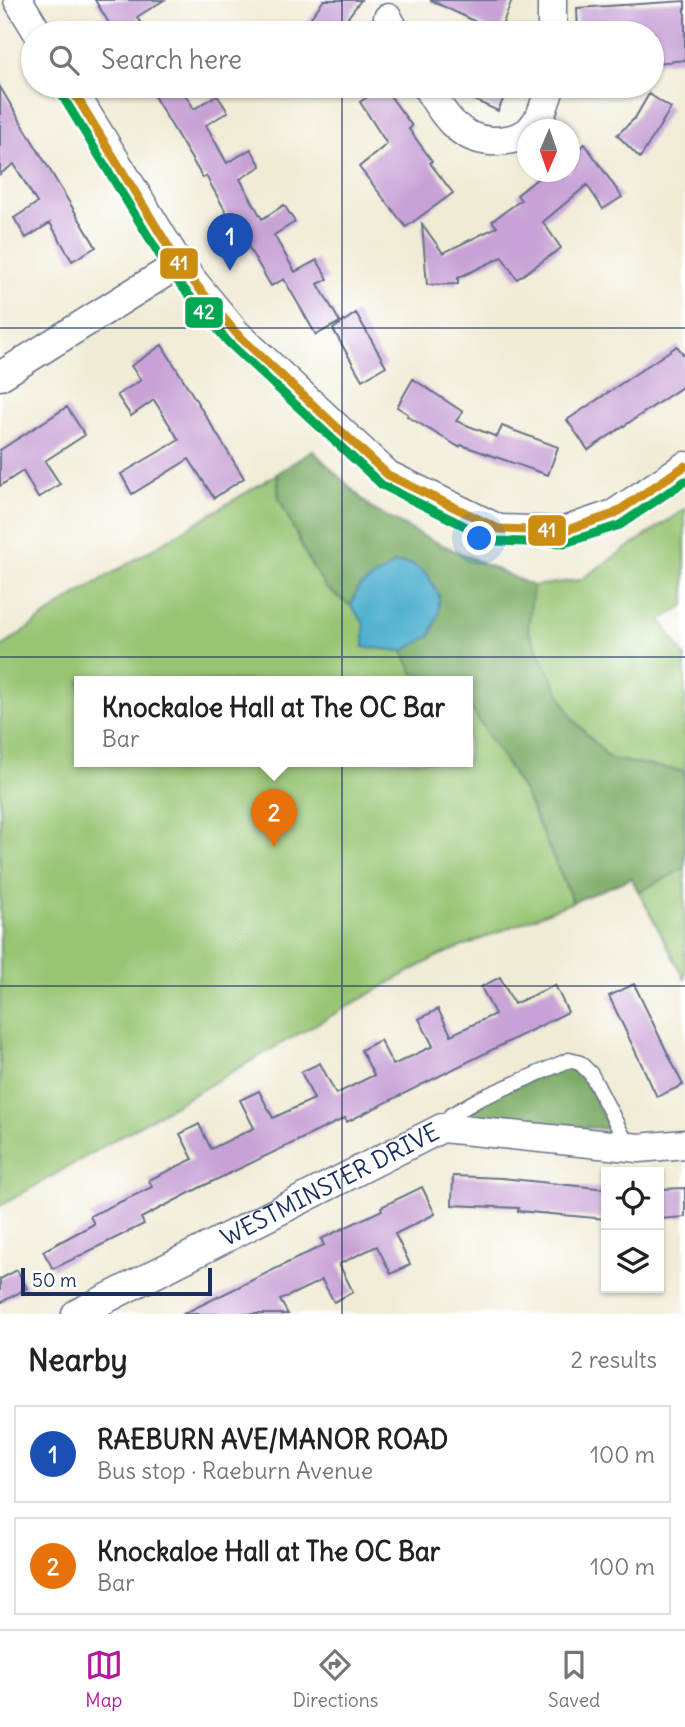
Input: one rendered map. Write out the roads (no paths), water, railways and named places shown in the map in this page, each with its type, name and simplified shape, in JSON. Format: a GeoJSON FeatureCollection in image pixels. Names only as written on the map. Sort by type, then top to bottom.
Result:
{"type":"FeatureCollection","features":[{"type":"Feature","properties":{"kind":"street"},"geometry":{"type":"LineString","coordinates":[[18,0],[31,21]]}},
{"type":"Feature","properties":{"kind":"street"},"geometry":{"type":"LineString","coordinates":[[552,0],[552,21]]}},
{"type":"Feature","properties":{"kind":"street"},"geometry":{"type":"LineString","coordinates":[[77,98],[179,264],[236,333],[388,475],[499,530],[564,531],[614,514],[685,466]]}},
{"type":"Feature","properties":{"kind":"street"},"geometry":{"type":"LineString","coordinates":[[433,98],[443,114],[460,132],[480,140],[506,141],[517,136]]}},
{"type":"Feature","properties":{"kind":"street"},"geometry":{"type":"LineString","coordinates":[[538,119],[547,98]]}},
{"type":"Feature","properties":{"kind":"street"},"geometry":{"type":"LineString","coordinates":[[0,376],[179,264]]}},
{"type":"Feature","properties":{"kind":"street","name":"WESTMINSTER DRIVE"},"geometry":{"type":"LineString","coordinates":[[76,1314],[442,1128],[639,1148],[685,1144]]}},
{"type":"Feature","properties":{"kind":"lane"},"geometry":{"type":"LineString","coordinates":[[442,1128],[451,1115],[479,1099],[569,1060],[580,1063],[591,1074],[628,1146]]}},
{"type":"Feature","properties":{"kind":"water"},"geometry":{"type":"Polygon","coordinates":[[[396,563],[412,564],[427,574],[439,595],[439,613],[430,636],[403,651],[364,647],[364,623],[351,606],[358,588],[396,563]]]}},
{"type":"Feature","properties":{"kind":"place","name":"RAEBURN AVE/MANOR ROAD"},"geometry":{"type":"Point","coordinates":[230,271]}},
{"type":"Feature","properties":{"kind":"place","name":"Knockaloe Hall at The OC Bar"},"geometry":{"type":"Point","coordinates":[274,847]}}]}
